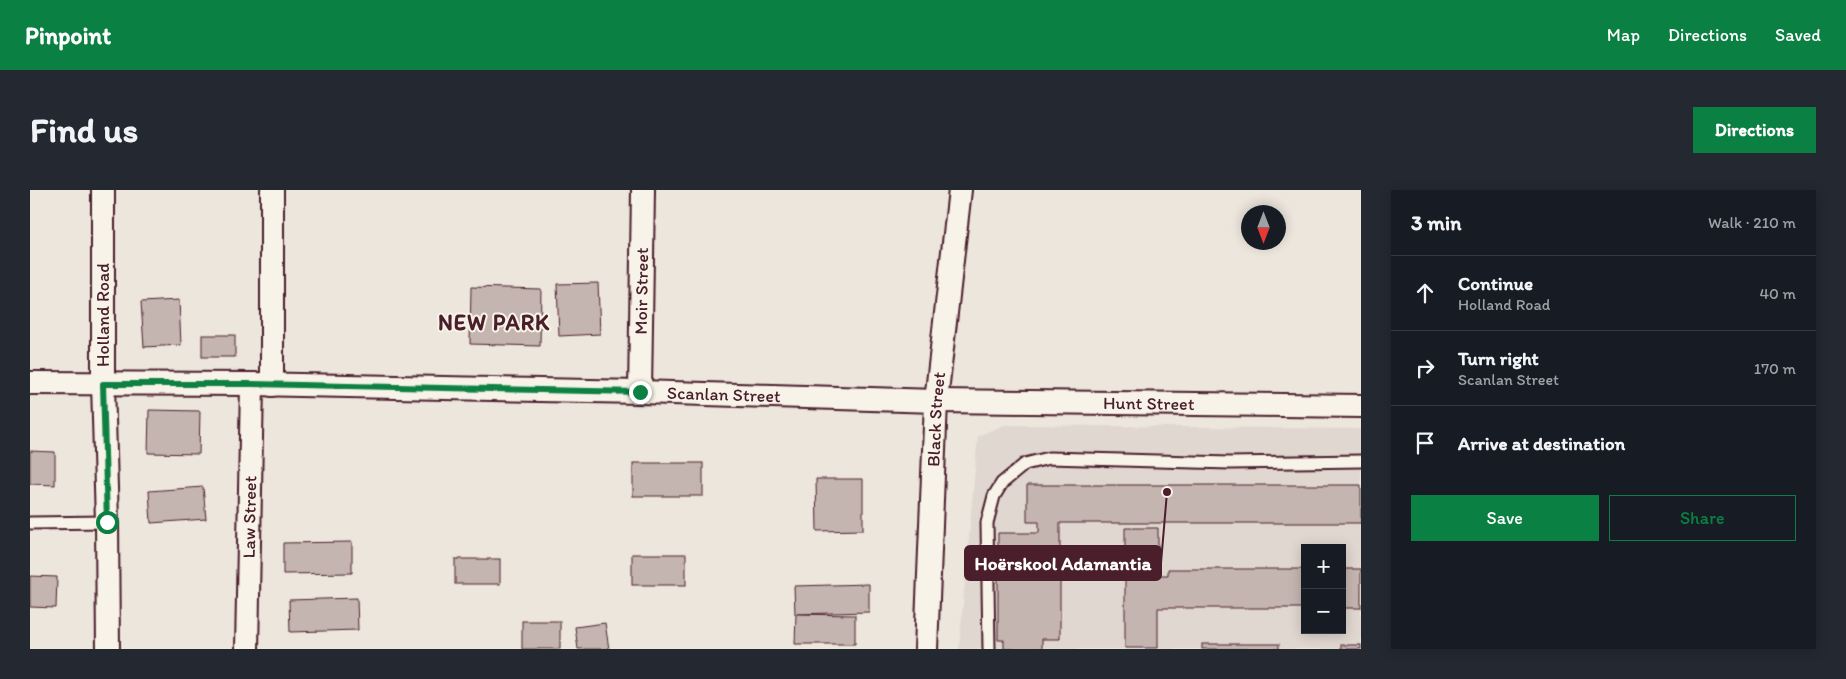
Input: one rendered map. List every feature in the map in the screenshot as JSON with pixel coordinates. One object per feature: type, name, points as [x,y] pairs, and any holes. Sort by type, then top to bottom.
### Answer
[{"type":"street","name":"Holland Road","points":[[103,190],[103,384],[108,649]]},
{"type":"street","name":"Law Street","points":[[247,649],[272,190]]},
{"type":"street","name":"Moir Street","points":[[640,392],[643,190]]},
{"type":"street","name":"Black Street","points":[[926,649],[936,401],[960,190]]},
{"type":"street","name":"Scanlan Street","points":[[30,383],[640,392],[936,401]]},
{"type":"street","name":"Hunt Street","points":[[936,401],[1361,406]]},
{"type":"lane","points":[[989,649],[988,523],[994,496],[1002,482],[1025,464],[1049,458],[1230,463],[1361,461]]},
{"type":"lane","points":[[30,523],[107,522]]},
{"type":"shaded area","points":[[1004,425],[1361,429],[1361,649],[959,649],[978,436]]},
{"type":"building","points":[[598,283],[600,334],[559,336],[557,284]]},
{"type":"building","points":[[471,287],[541,289],[540,346],[470,344]]},
{"type":"building","points":[[179,300],[181,345],[144,347],[141,302]]},
{"type":"building","points":[[202,335],[235,335],[235,357],[202,357]]},
{"type":"building","points":[[149,410],[200,411],[199,454],[148,453]]},
{"type":"building","points":[[30,451],[55,452],[55,485],[30,484]]},
{"type":"building","points":[[633,463],[703,463],[703,496],[633,496]]},
{"type":"building","points":[[816,479],[863,479],[863,530],[817,531]]},
{"type":"building","points":[[1027,485],[1361,485],[1361,523],[1060,523],[1060,639],[1042,639],[1042,649],[1004,649],[1004,640],[998,640],[998,533],[1039,533],[1039,522],[1027,522]]},
{"type":"building","points":[[203,487],[206,519],[151,523],[149,491]]},
{"type":"building","points":[[1125,528],[1158,528],[1158,575],[1168,575],[1168,569],[1301,569],[1301,608],[1158,608],[1158,648],[1125,648]]},
{"type":"building","points":[[352,542],[352,573],[283,574],[283,543]]},
{"type":"building","points":[[632,554],[686,554],[686,585],[632,585]]},
{"type":"building","points":[[455,559],[500,559],[500,584],[455,584]]},
{"type":"building","points":[[1346,569],[1361,569],[1361,608],[1346,608]]},
{"type":"building","points":[[30,576],[57,577],[56,608],[30,607]]},
{"type":"building","points":[[869,584],[869,612],[795,614],[794,586]]},
{"type":"building","points":[[357,598],[358,630],[290,632],[289,600]]},
{"type":"building","points":[[796,614],[855,615],[855,644],[795,644]]},
{"type":"building","points":[[522,621],[560,621],[560,649],[522,649]]},
{"type":"building","points":[[605,623],[609,649],[578,649],[575,627]]},
{"type":"building","points":[[1202,644],[1279,644],[1279,649],[1202,649]]},
{"type":"building","points":[[1341,645],[1361,645],[1361,649],[1341,649]]},
{"type":"place","name":"Hoërskool Adamantia","points":[[1167,492]]},
{"type":"district","name":"NEW PARK","points":[[494,322]]},
{"type":"route","points":[[107,522],[103,384],[252,384],[640,392]]}]
